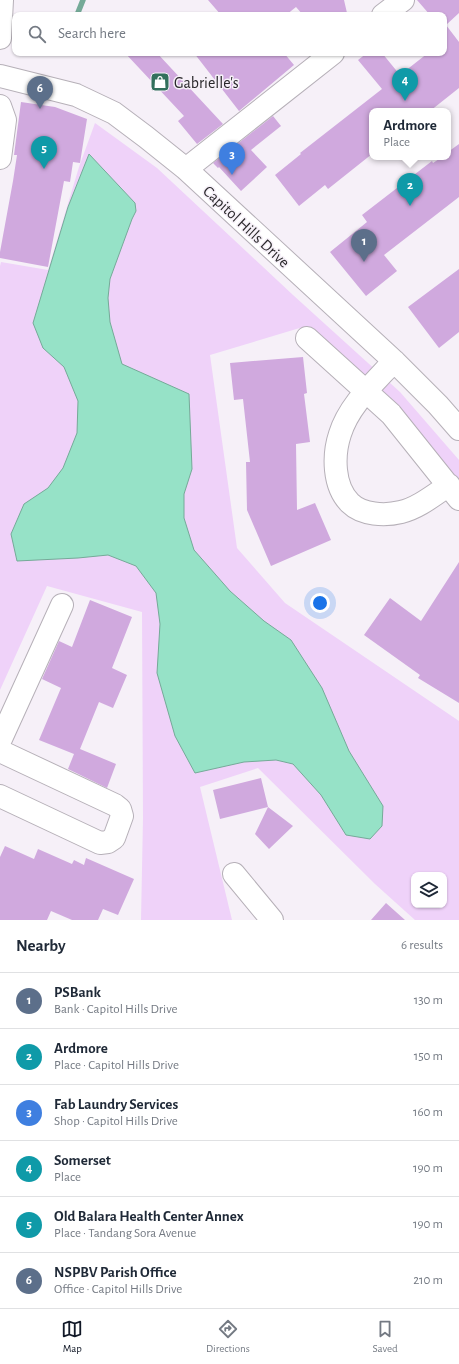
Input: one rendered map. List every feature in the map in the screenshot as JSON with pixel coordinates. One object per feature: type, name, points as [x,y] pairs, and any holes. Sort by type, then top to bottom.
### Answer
[{"type":"street","points":[[0,38],[2,0]]},
{"type":"street","points":[[387,12],[403,0]]},
{"type":"street","points":[[186,169],[329,56]]},
{"type":"street","name":"Capitol Hills Drive","points":[[0,76],[76,95],[114,113],[146,137],[186,169],[394,361],[438,405],[459,429]]},
{"type":"street","points":[[0,106],[5,120],[0,158]]},
{"type":"street","points":[[307,338],[366,391],[391,414],[454,492],[402,512],[387,514],[372,513],[357,508],[349,502],[340,489],[336,472],[336,454],[340,433],[351,411],[366,391],[394,361]]},
{"type":"street","points":[[0,741],[62,605]]},
{"type":"street","points":[[0,751],[115,804],[120,809],[122,816],[114,838],[108,842],[100,843],[0,796]]},
{"type":"street","points":[[234,874],[272,920]]},
{"type":"shaded area","points":[[95,123],[157,168],[293,295],[400,392],[459,460],[459,489],[410,428],[303,327],[210,355],[237,548],[285,603],[459,721],[459,920],[415,920],[375,884],[258,768],[200,787],[232,920],[141,920],[143,818],[142,612],[47,586],[0,690],[0,266],[1,262],[48,270],[79,167]]},
{"type":"shaded area","points":[[89,154],[135,203],[136,211],[110,279],[108,298],[110,322],[122,364],[189,394],[192,469],[184,494],[184,518],[194,550],[230,591],[264,621],[291,640],[322,688],[349,751],[383,806],[382,826],[370,839],[346,835],[321,795],[293,764],[276,760],[244,762],[195,773],[175,736],[157,673],[160,624],[156,593],[136,566],[108,555],[17,561],[11,534],[24,504],[48,488],[63,468],[77,433],[78,401],[64,367],[43,348],[33,323],[68,207]]},
{"type":"building","points":[[208,0],[344,0],[347,12],[300,12],[296,7],[290,12],[218,12]]},
{"type":"building","points":[[417,0],[459,0],[459,13],[447,24],[447,12],[427,12]]},
{"type":"building","points":[[447,26],[459,42],[459,88],[434,108],[369,108],[369,156],[328,189],[325,185],[299,206],[275,175],[301,154],[300,153],[382,89],[358,60],[363,56],[384,56],[400,75],[424,56],[447,56]]},
{"type":"building","points":[[128,56],[160,56],[223,124],[197,144],[178,121],[184,116]]},
{"type":"building","points":[[196,56],[286,56],[294,65],[239,111]]},
{"type":"building","points":[[21,102],[55,107],[87,119],[80,163],[73,162],[70,182],[64,181],[48,267],[0,258],[17,155],[14,155]]},
{"type":"building","points":[[273,116],[281,126],[251,150],[267,167],[241,191],[219,167],[218,168],[213,163]]},
{"type":"building","points":[[459,144],[459,197],[384,255],[397,271],[366,296],[330,252],[367,222],[362,215],[432,161],[433,163],[438,160],[451,160],[451,150]]},
{"type":"building","points":[[459,269],[459,332],[439,348],[408,307]]},
{"type":"building","points":[[303,357],[307,393],[304,394],[310,442],[296,444],[297,510],[315,503],[331,540],[271,566],[247,510],[246,462],[250,462],[243,399],[234,400],[230,363]]},
{"type":"building","points":[[459,562],[459,703],[418,678],[420,675],[364,635],[390,598],[421,621]]},
{"type":"building","points":[[90,600],[132,617],[112,668],[127,675],[113,708],[99,702],[80,749],[116,764],[107,788],[68,769],[74,754],[39,740],[61,688],[42,679],[59,641],[72,647]]},
{"type":"building","points":[[261,778],[268,807],[220,819],[213,790]]},
{"type":"building","points":[[268,807],[293,826],[269,849],[255,834]]},
{"type":"building","points":[[5,846],[34,859],[38,849],[72,864],[74,860],[84,865],[86,858],[134,879],[118,915],[103,909],[98,920],[72,920],[51,911],[47,920],[0,920],[0,857]]},
{"type":"building","points":[[386,903],[405,920],[371,920]]},
{"type":"waterway","points":[[78,12],[83,0]]},
{"type":"place","name":"Gabrielle's","points":[[160,82]]},
{"type":"place","name":"Somerset","points":[[405,101]]},
{"type":"place","name":"NSPBV Parish Office","points":[[40,109]]},
{"type":"place","name":"Old Balara Health Center Annex","points":[[44,169]]},
{"type":"place","name":"Fab Laundry Services","points":[[232,175]]},
{"type":"place","name":"Ardmore","points":[[410,206]]},
{"type":"place","name":"PSBank","points":[[364,262]]}]
